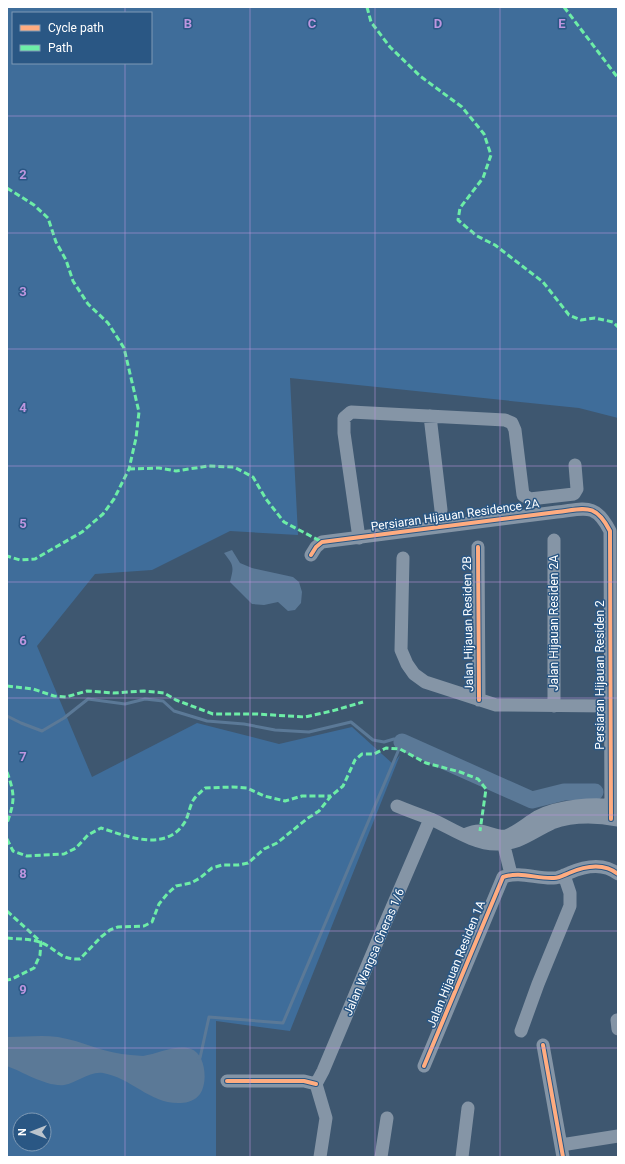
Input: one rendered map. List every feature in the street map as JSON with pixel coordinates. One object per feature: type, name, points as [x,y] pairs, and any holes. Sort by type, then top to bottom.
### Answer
[{"type":"street","points":[[359,538],[344,433],[344,418],[351,412],[505,420],[512,423],[515,430],[523,495],[530,499],[574,494],[577,489],[575,465]]},
{"type":"street","points":[[430,416],[441,510]]},
{"type":"street","name":"Persiaran Hijauan Residence 2A","points":[[311,555],[316,547],[322,542],[557,512],[586,509],[594,510],[604,519]]},
{"type":"street","name":"Persiaran Hijauan Residen 2","points":[[604,519],[610,531],[610,706],[615,819]]},
{"type":"street","name":"Jalan Hijauan Residen 2A","points":[[554,540],[554,706]]},
{"type":"street","name":"Jalan Hijauan Residen 2B","points":[[478,547],[479,700]]},
{"type":"street","name":"Jalan Hijauan Residen 2A","points":[[402,558],[401,650],[407,664],[414,674],[425,682],[496,706],[610,706]]},
{"type":"street","points":[[397,806],[430,819],[475,840],[495,845],[539,816],[555,810],[572,807],[614,806]]},
{"type":"street","points":[[504,840],[521,840],[553,823],[574,817],[599,816],[615,819]]},
{"type":"street","name":"Jalan Wangsa Cheras 1/6","points":[[316,1084],[323,1071],[430,819]]},
{"type":"street","points":[[504,840],[511,874],[556,878],[581,868],[595,865],[612,869],[618,874]]},
{"type":"street","name":"Jalan Hijauan Residen 1A","points":[[424,1066],[503,877],[511,874]]},
{"type":"street","points":[[521,1031],[538,984],[570,906],[570,894],[564,875]]},
{"type":"street","points":[[543,1045],[562,1151],[618,1136]]},
{"type":"street","points":[[227,1081],[304,1082],[316,1084],[326,1118],[320,1157],[313,1157]]},
{"type":"street","points":[[462,1157],[468,1108]]},
{"type":"street","points":[[381,1157],[387,1118]]},
{"type":"shaded area","points":[[7,7],[618,7],[618,418],[579,408],[290,378],[298,535],[230,531],[152,570],[95,574],[37,646],[92,777],[197,723],[279,744],[352,727],[393,764],[400,755],[290,1031],[216,1021],[216,1157],[7,1157]]},
{"type":"shaded area","points":[[232,550],[240,563],[252,568],[293,577],[299,582],[302,592],[301,603],[295,610],[288,611],[278,602],[264,605],[252,604],[230,582],[232,566],[224,553]]},
{"type":"shaded area","points":[[7,1037],[58,1037],[104,1050],[142,1056],[173,1048],[191,1049],[196,1052],[203,1063],[205,1076],[203,1089],[196,1098],[189,1102],[181,1103],[160,1100],[123,1080],[103,1073],[88,1075],[69,1084],[50,1084],[7,1066]]},
{"type":"waterway","points":[[7,716],[42,731],[64,718],[88,699],[125,704],[145,699],[163,701],[174,711],[207,721],[244,724],[275,730],[309,732],[351,722],[373,740],[384,742],[394,739],[402,742],[283,1023],[209,1017],[200,1058],[198,1058]]},
{"type":"waterway","points":[[402,742],[532,800],[564,792],[595,792]]},
{"type":"marked path","points":[[367,7],[371,22],[390,47],[420,76],[462,107],[484,134],[491,155],[483,178],[460,208],[458,220],[477,236],[495,245],[543,282],[569,315],[581,320],[595,318],[613,322],[618,327]]},
{"type":"marked path","points":[[564,7],[618,78]]},
{"type":"marked path","points":[[7,188],[34,205],[48,218],[56,242],[66,260],[73,281],[88,304],[108,323],[124,348],[139,412],[136,438],[129,469],[114,499],[103,514],[82,532],[35,559],[20,560],[7,556]]},
{"type":"marked path","points":[[129,469],[159,468],[176,471],[208,466],[234,467],[253,477],[266,499],[284,522],[322,542]]},
{"type":"marked path","points":[[7,686],[33,689],[54,696],[66,697],[87,691],[113,693],[144,691],[164,693],[176,700],[213,714],[257,714],[305,717],[363,702]]},
{"type":"marked path","points":[[7,938],[39,942],[63,956],[73,959],[80,959],[101,937],[110,930],[118,927],[144,926],[152,922],[159,904],[176,886],[191,883],[212,868],[222,865],[238,865],[248,863],[264,849],[277,843],[319,811],[331,796],[343,786],[355,760],[362,754],[374,754],[386,748],[400,749],[426,763],[460,772],[478,779],[486,789],[480,831]]},
{"type":"marked path","points":[[7,772],[13,792],[12,809],[7,823]]},
{"type":"marked path","points":[[7,839],[13,851],[27,856],[64,854],[76,848],[88,835],[101,828],[135,838],[147,840],[159,839],[169,836],[178,830],[186,820],[194,799],[205,788],[247,788],[264,796],[285,801],[302,796],[331,796]]},
{"type":"marked path","points":[[7,911],[41,942],[40,955],[34,968],[7,980]]},
{"type":"cycle path","points":[[311,555],[316,547],[322,542],[582,509],[594,511],[599,515],[610,531],[611,819]]},
{"type":"cycle path","points":[[478,547],[479,700]]},
{"type":"cycle path","points":[[424,1066],[503,877],[510,875],[522,875],[556,878],[594,866],[606,868],[618,874]]},
{"type":"cycle path","points":[[543,1045],[563,1157]]},
{"type":"cycle path","points":[[227,1081],[304,1081],[316,1084]]}]
